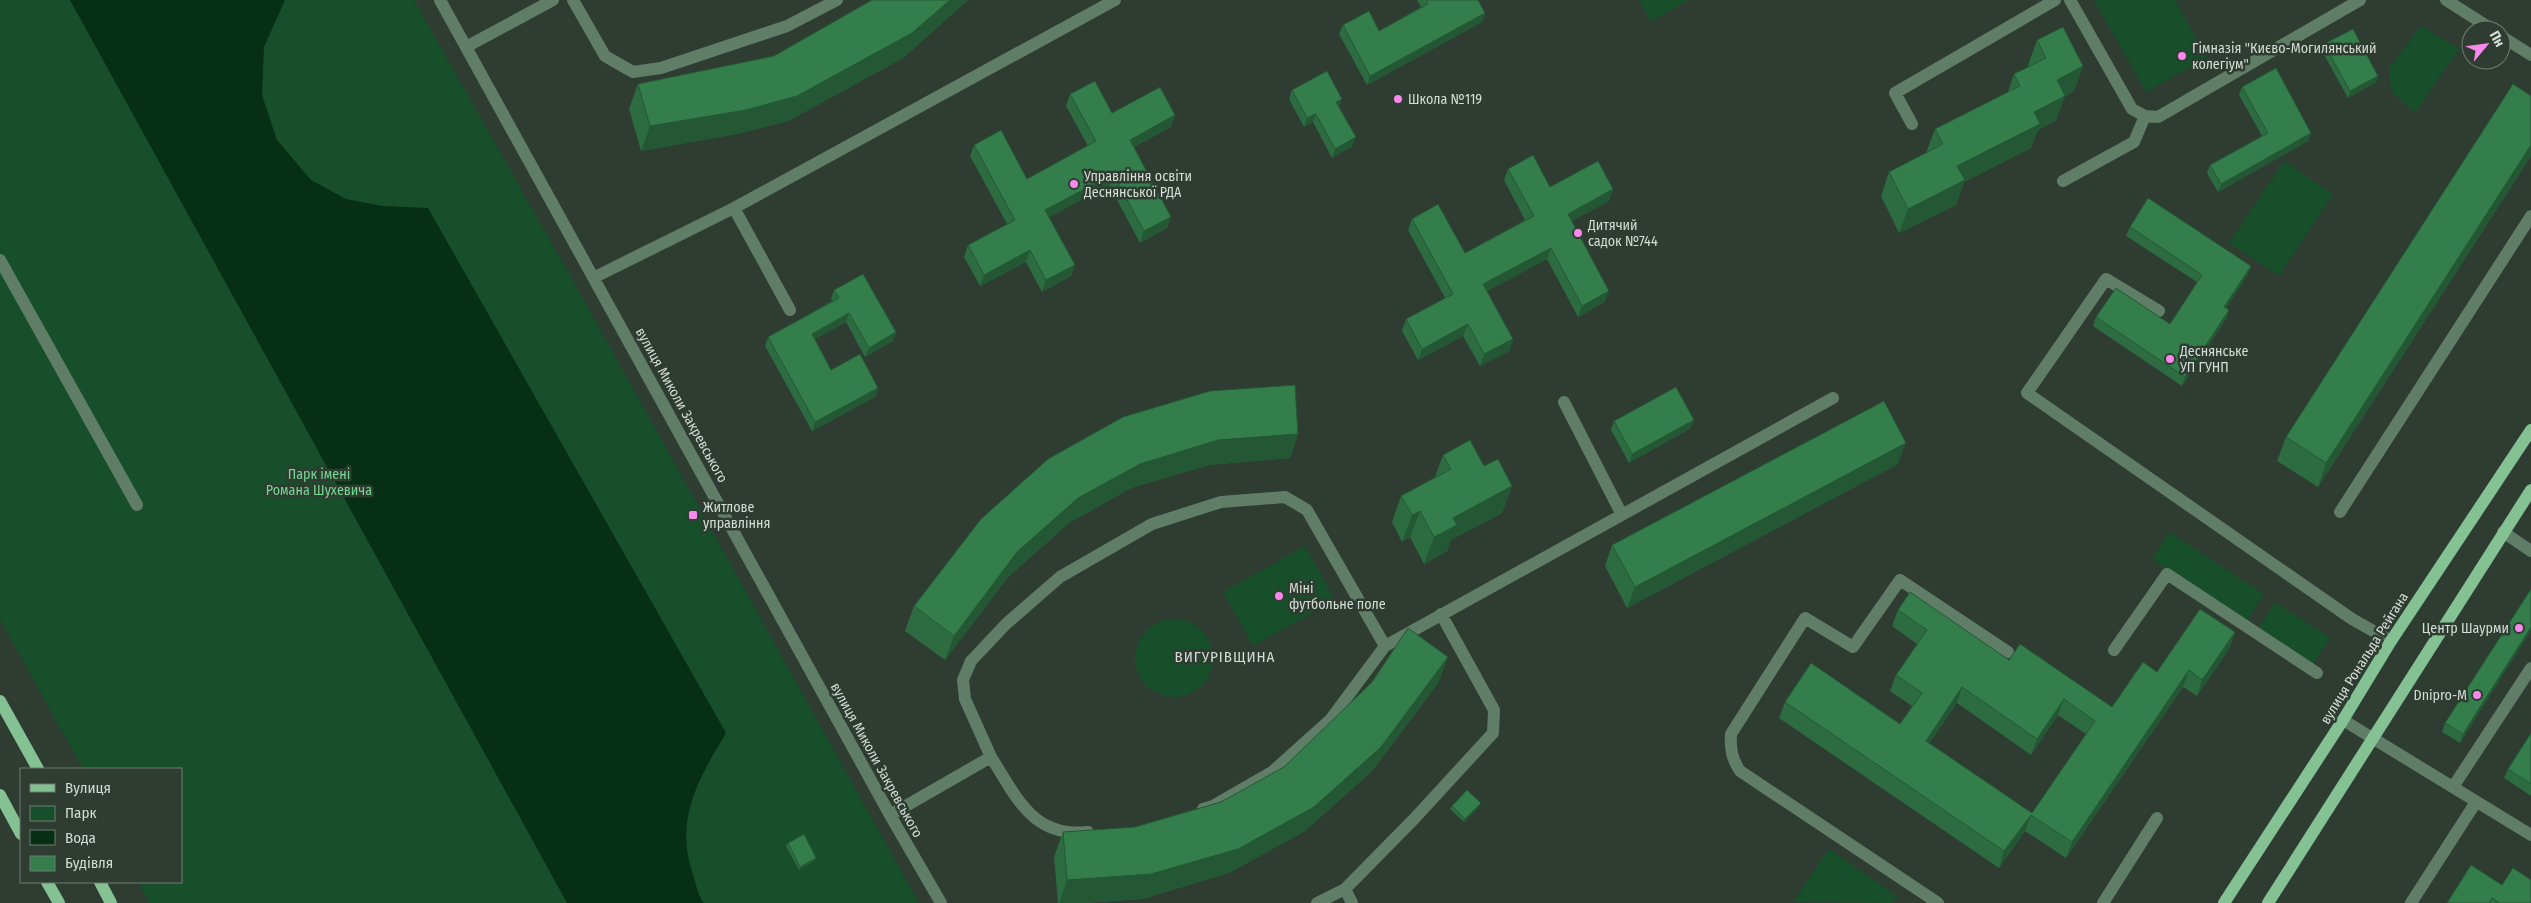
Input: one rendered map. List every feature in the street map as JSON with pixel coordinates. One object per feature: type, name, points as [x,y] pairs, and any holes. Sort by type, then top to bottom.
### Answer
[{"type":"main road","name":"вулиця Рональда Рейгана","points":[[2224,903],[2343,720],[2391,641],[2531,430]]},
{"type":"main road","points":[[2268,903],[2531,490]]},
{"type":"main road","points":[[0,701],[37,768]]},
{"type":"main road","points":[[0,795],[20,832]]},
{"type":"main road","points":[[48,883],[59,903]]},
{"type":"main road","points":[[101,883],[112,903]]},
{"type":"street","name":"вулиця Миколи Закревського","points":[[440,0],[890,814],[942,903]]},
{"type":"street","points":[[466,47],[553,0]]},
{"type":"street","points":[[572,0],[605,56],[633,72],[661,68],[786,26],[836,0]]},
{"type":"street","points":[[594,277],[734,208],[1115,0]]},
{"type":"street","points":[[1912,124],[1895,93],[2055,0]]},
{"type":"street","points":[[2070,0],[2132,109],[2145,116],[2158,117],[2354,2]]},
{"type":"street","points":[[2446,0],[2477,20]]},
{"type":"street","points":[[2511,42],[2531,55]]},
{"type":"street","points":[[2063,181],[2134,142],[2145,116]]},
{"type":"street","points":[[734,208],[790,310]]},
{"type":"street","points":[[2340,512],[2531,216]]},
{"type":"street","points":[[0,260],[137,505]]},
{"type":"street","points":[[2160,311],[2106,279],[2027,392],[2344,614],[2391,641]]},
{"type":"street","points":[[1194,812],[1213,806],[1272,772],[1330,720],[1384,646],[1621,513],[1833,398]]},
{"type":"street","points":[[1564,402],[1621,513]]},
{"type":"street","points":[[1098,831],[1080,833],[1042,824],[1027,813],[991,757],[965,699],[963,680],[971,661],[1018,611],[1060,577],[1152,524],[1221,502],[1285,497],[1307,510],[1384,646]]},
{"type":"street","points":[[2503,532],[2531,551]]},
{"type":"street","points":[[2114,650],[2167,574],[2317,674]]},
{"type":"street","points":[[1938,903],[1740,771],[1733,761],[1730,747],[1731,734],[1805,618],[1853,647],[1900,580],[2008,652]]},
{"type":"street","points":[[1317,903],[1345,889],[1414,819],[1493,733],[1494,710],[1441,614]]},
{"type":"street","points":[[2453,787],[2531,668]]},
{"type":"street","points":[[2343,720],[2531,835]]},
{"type":"street","points":[[890,814],[991,757]]},
{"type":"street","points":[[2411,903],[2476,802]]},
{"type":"street","points":[[2103,903],[2157,818]]},
{"type":"street","points":[[1345,889],[1352,903]]},
{"type":"green space","name":"Парк імені Романа Шухевича","points":[[0,0],[414,0],[572,279],[919,903],[149,903],[139,883],[182,883],[182,768],[82,768],[0,620]]},
{"type":"green space","points":[[1639,0],[1689,0],[1651,21]]},
{"type":"green space","points":[[2094,0],[2175,0],[2207,58],[2146,92]]},
{"type":"green space","points":[[2421,26],[2459,49],[2415,113],[2391,91],[2389,68]]},
{"type":"green space","points":[[2284,161],[2333,194],[2279,276],[2229,243]]},
{"type":"green space","points":[[2169,532],[2264,594],[2247,621],[2152,559]]},
{"type":"green space","name":"Міні футбольне поле","points":[[1305,546],[1335,600],[1253,646],[1223,592]]},
{"type":"green space","points":[[2275,602],[2330,638],[2313,664],[2258,629]]},
{"type":"green space","points":[[1174,619],[1189,622],[1201,631],[1210,643],[1213,658],[1210,673],[1201,685],[1189,694],[1174,697],[1159,694],[1147,685],[1138,673],[1135,658],[1138,643],[1147,631],[1159,622]]},
{"type":"green space","points":[[1829,849],[1897,896],[1892,903],[1793,902]]},
{"type":"water","points":[[70,0],[285,0],[264,47],[262,95],[277,140],[311,180],[346,199],[382,206],[428,208],[726,733],[698,784],[688,818],[686,836],[688,854],[697,890],[704,903],[567,903]]},
{"type":"building","points":[[872,0],[950,0],[912,33],[797,96],[746,110],[650,126],[638,84],[774,56]]},
{"type":"building","points":[[1426,0],[1478,0],[1485,13],[1370,76],[1343,25],[1369,11],[1379,31],[1428,4]]},
{"type":"building","points":[[2063,27],[2083,66],[2057,80],[2065,96],[2034,112],[2040,124],[1957,166],[1965,180],[1908,209],[1889,172],[1943,144],[1935,129],[2020,86],[2014,74],[2046,58],[2037,40]]},
{"type":"building","points":[[2353,29],[2378,76],[2350,91],[2324,44]]},
{"type":"building","points":[[2276,68],[2311,133],[2221,184],[2210,165],[2268,133],[2242,87]]},
{"type":"building","points":[[1327,71],[1342,99],[1336,102],[1356,137],[1335,149],[1316,114],[1307,118],[1292,90]]},
{"type":"building","points":[[1095,81],[1112,113],[1160,87],[1175,115],[1130,140],[1171,217],[1144,231],[1113,174],[1045,210],[1075,265],[1046,280],[1030,250],[984,275],[968,245],[1015,220],[974,145],[1001,130],[1027,179],[1096,141],[1070,94]]},
{"type":"building","points":[[2513,84],[2531,96],[2531,145],[2326,463],[2286,437]]},
{"type":"building","points":[[1533,155],[1550,187],[1598,161],[1613,189],[1568,214],[1609,291],[1582,306],[1551,248],[1483,284],[1513,339],[1484,354],[1468,324],[1422,349],[1406,319],[1453,294],[1412,219],[1438,204],[1465,253],[1534,216],[1508,169]]},
{"type":"building","points":[[2148,198],[2251,266],[2224,307],[2229,310],[2185,377],[2096,317],[2116,288],[2170,324],[2202,275],[2130,227]]},
{"type":"building","points":[[863,274],[896,332],[869,348],[849,313],[812,334],[831,370],[860,354],[878,388],[815,422],[768,337],[839,298],[834,290]]},
{"type":"building","points":[[1295,385],[1298,434],[1218,440],[1140,464],[1078,498],[1017,552],[954,636],[914,606],[981,519],[1048,459],[1123,417],[1210,391]]},
{"type":"building","points":[[1676,387],[1694,420],[1632,454],[1614,421]]},
{"type":"building","points":[[1884,401],[1906,443],[1635,587],[1612,545]]},
{"type":"building","points":[[1470,440],[1484,466],[1498,459],[1512,486],[1453,518],[1457,525],[1434,537],[1420,511],[1412,515],[1401,496],[1451,469],[1443,455]]},
{"type":"building","points":[[2531,589],[2531,627],[2463,734],[2445,723]]},
{"type":"building","points":[[1910,592],[2009,660],[2020,644],[2112,707],[2143,662],[2157,672],[2200,609],[2235,632],[2202,680],[2189,670],[2072,842],[2031,815],[2004,851],[1785,702],[1811,663],[1900,724],[1922,693],[1896,675],[1927,630],[1898,610]],"holes":[[[1962,687],[2037,739],[2064,699],[2095,721],[2032,813],[1926,741]]]},
{"type":"building","points":[[1408,628],[1448,657],[1381,747],[1314,807],[1238,849],[1151,874],[1067,880],[1063,832],[1135,827],[1221,802],[1284,767],[1372,682]]},
{"type":"building","points":[[2531,733],[2531,784],[2508,769]]},
{"type":"building","points":[[1467,790],[1481,803],[1465,819],[1452,806]]},
{"type":"building","points":[[804,834],[816,858],[800,867],[788,843]]},
{"type":"building","points":[[2471,865],[2502,885],[2513,868],[2531,880],[2531,903],[2500,903],[2492,898],[2489,903],[2447,903]]},
{"type":"place","name":"Гімназія \"Києво-Могилянський колегіум\"","points":[[2182,56]]},
{"type":"place","name":"Школа №119","points":[[1398,99]]},
{"type":"place","name":"Управління освіти Деснянської РДА","points":[[1074,184]]},
{"type":"place","name":"Дитячий садок №744","points":[[1578,233]]},
{"type":"place","name":"Деснянське УП ГУНП","points":[[2170,359]]},
{"type":"place","name":"Житлове управління","points":[[693,515]]},
{"type":"place","name":"Міні футбольне поле","points":[[1279,596]]},
{"type":"place","name":"Центр Шаурми","points":[[2519,628]]},
{"type":"place","name":"Dnipro-M","points":[[2477,695]]},
{"type":"district","name":"ВИГУРІВЩИНА","points":[[1225,657]]}]
